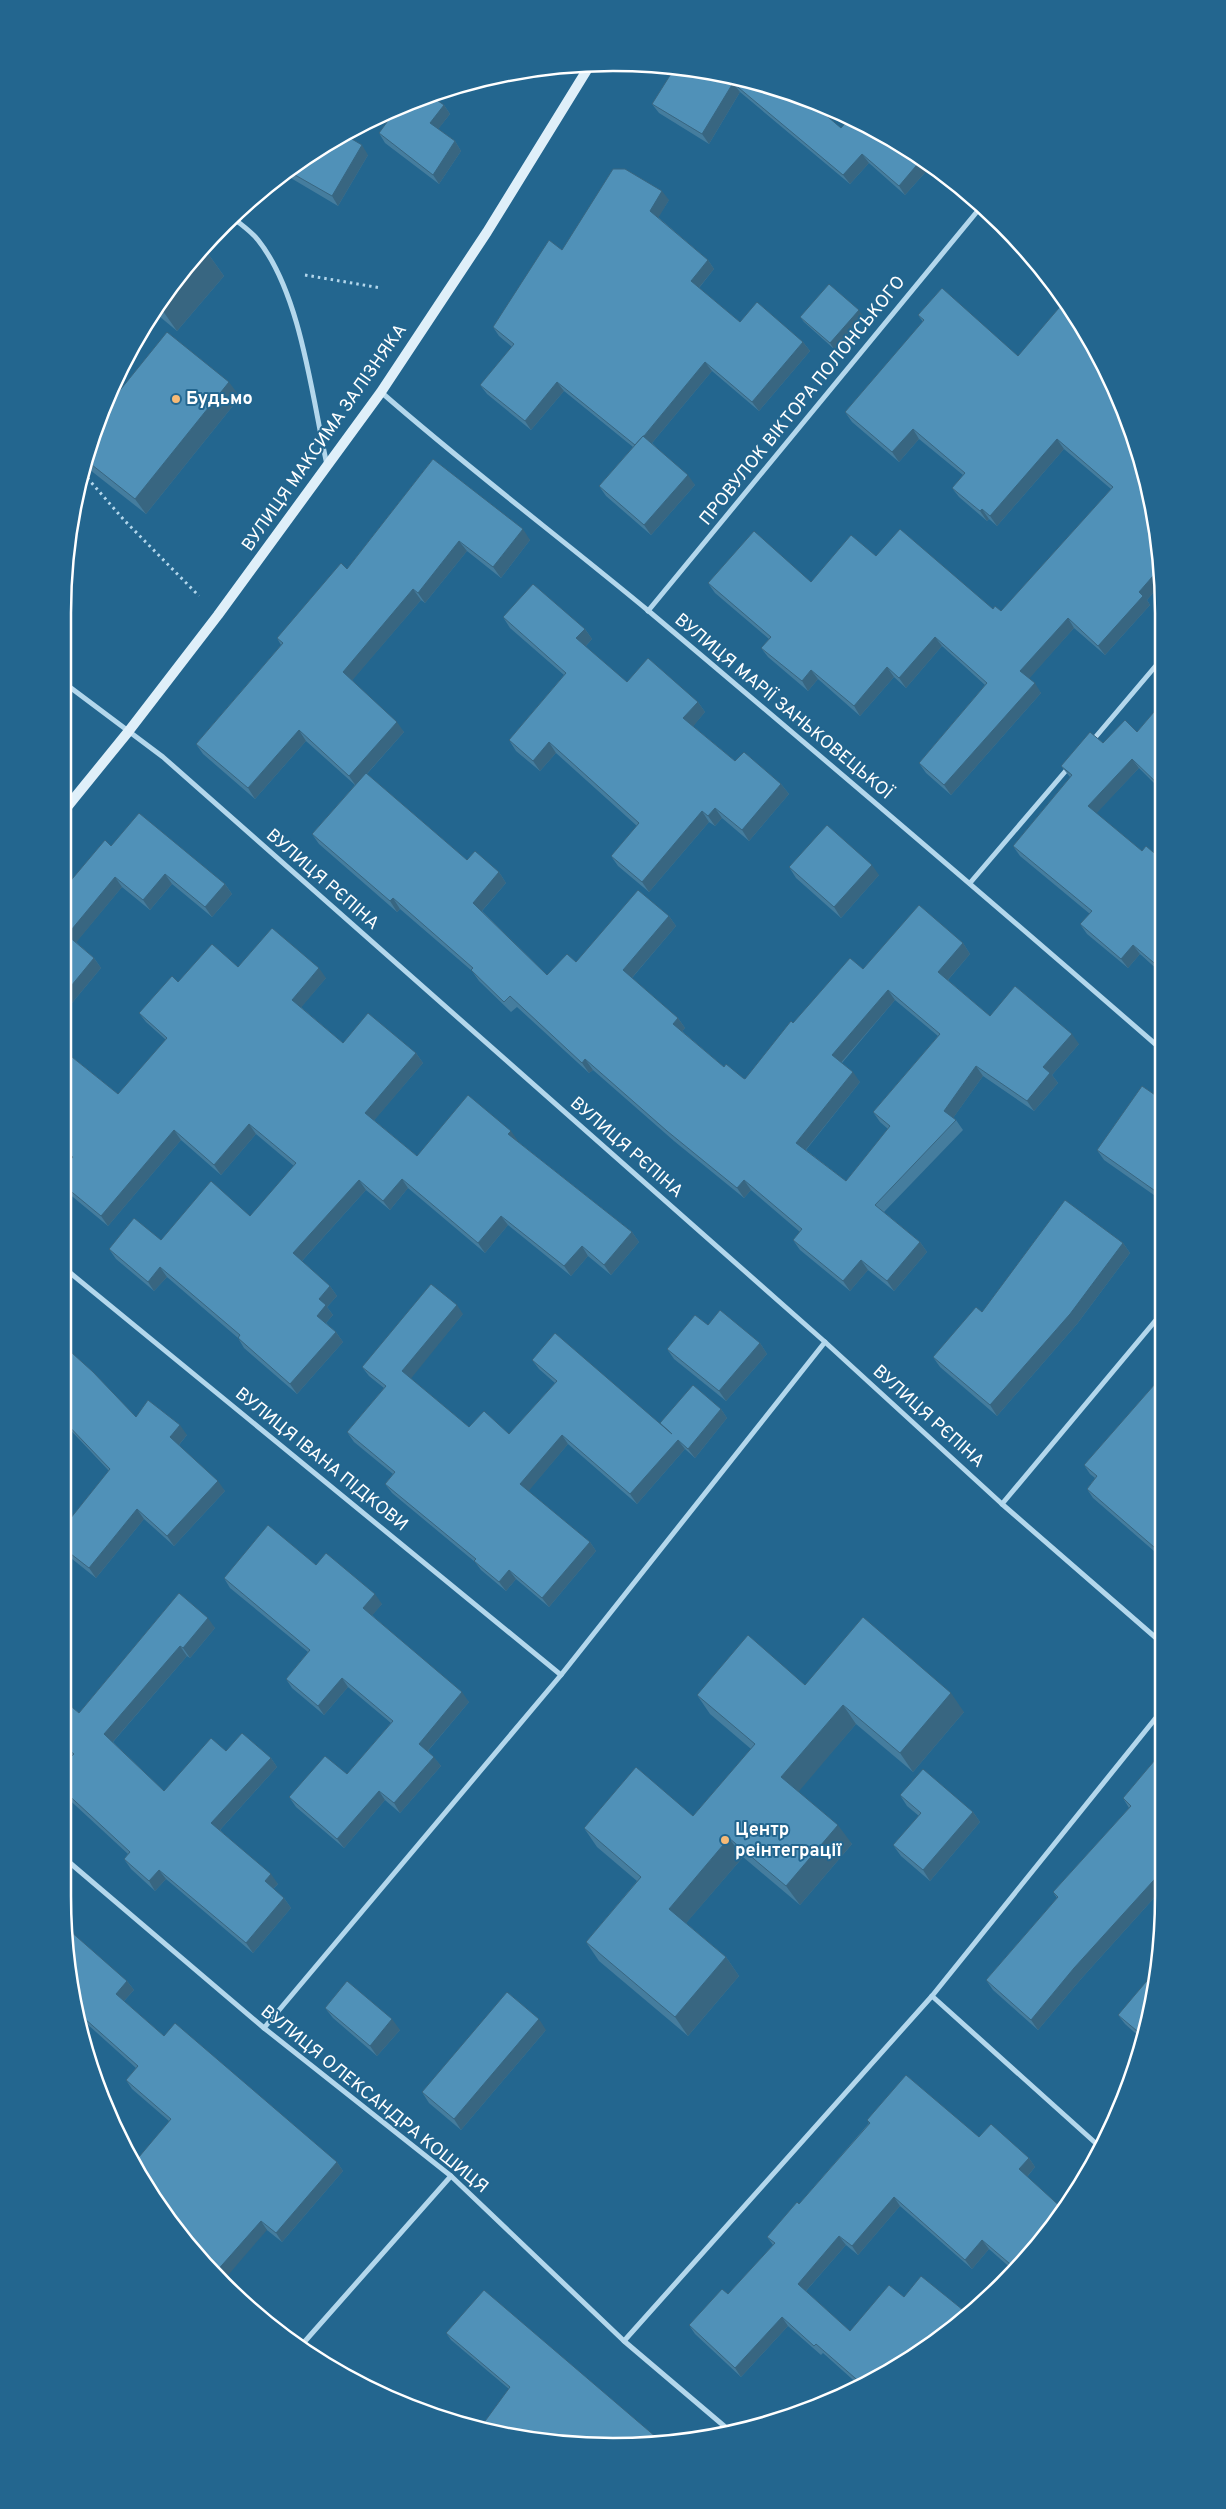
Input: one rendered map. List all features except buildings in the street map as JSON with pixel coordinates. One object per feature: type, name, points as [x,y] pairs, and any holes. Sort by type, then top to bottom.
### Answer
[{"type":"main road","name":"ВУЛИЦЯ МАКСИМА ЗАЛІЗНЯКА","points":[[71,801],[128,732],[218,615],[381,392],[486,232],[586,72]]},
{"type":"street","name":"ПРОВУЛОК ВІКТОРА ПОЛОНСЬКОГО","points":[[648,611],[977,212]]},
{"type":"street","points":[[238,222],[258,239],[284,284],[296,320],[327,466]]},
{"type":"street","name":"ВУЛИЦЯ МАРІЇ ЗАНЬКОВЕЦЬКОЇ","points":[[381,392],[428,434],[648,611],[970,882],[1155,1045]]},
{"type":"street","points":[[1090,743],[1155,667]]},
{"type":"street","name":"ВУЛИЦЯ РЄПІНА","points":[[71,689],[163,758],[825,1342],[1002,1504],[1155,1637]]},
{"type":"street","points":[[970,882],[1071,765]]},
{"type":"street","name":"ВУЛИЦЯ ІВАНА ПІДКОВИ","points":[[71,1274],[562,1675]]},
{"type":"street","points":[[1002,1504],[1155,1322]]},
{"type":"street","points":[[264,2028],[562,1675],[825,1342]]},
{"type":"street","points":[[624,2341],[932,1996],[1155,1719]]},
{"type":"street","name":"ВУЛИЦЯ ОЛЕКСАНДРА КОШИЦЯ","points":[[71,1865],[264,2028],[451,2176],[624,2341],[724,2426]]},
{"type":"street","points":[[932,1996],[1095,2143]]},
{"type":"street","points":[[305,2341],[451,2176]]},
{"type":"path","points":[[277,271],[381,288]]},
{"type":"path","points":[[89,479],[124,520],[218,615]]},
{"type":"place","name":"Будьмо","points":[[176,399]]},
{"type":"place","name":"Центр реінтеграції","points":[[725,1840]]}]
